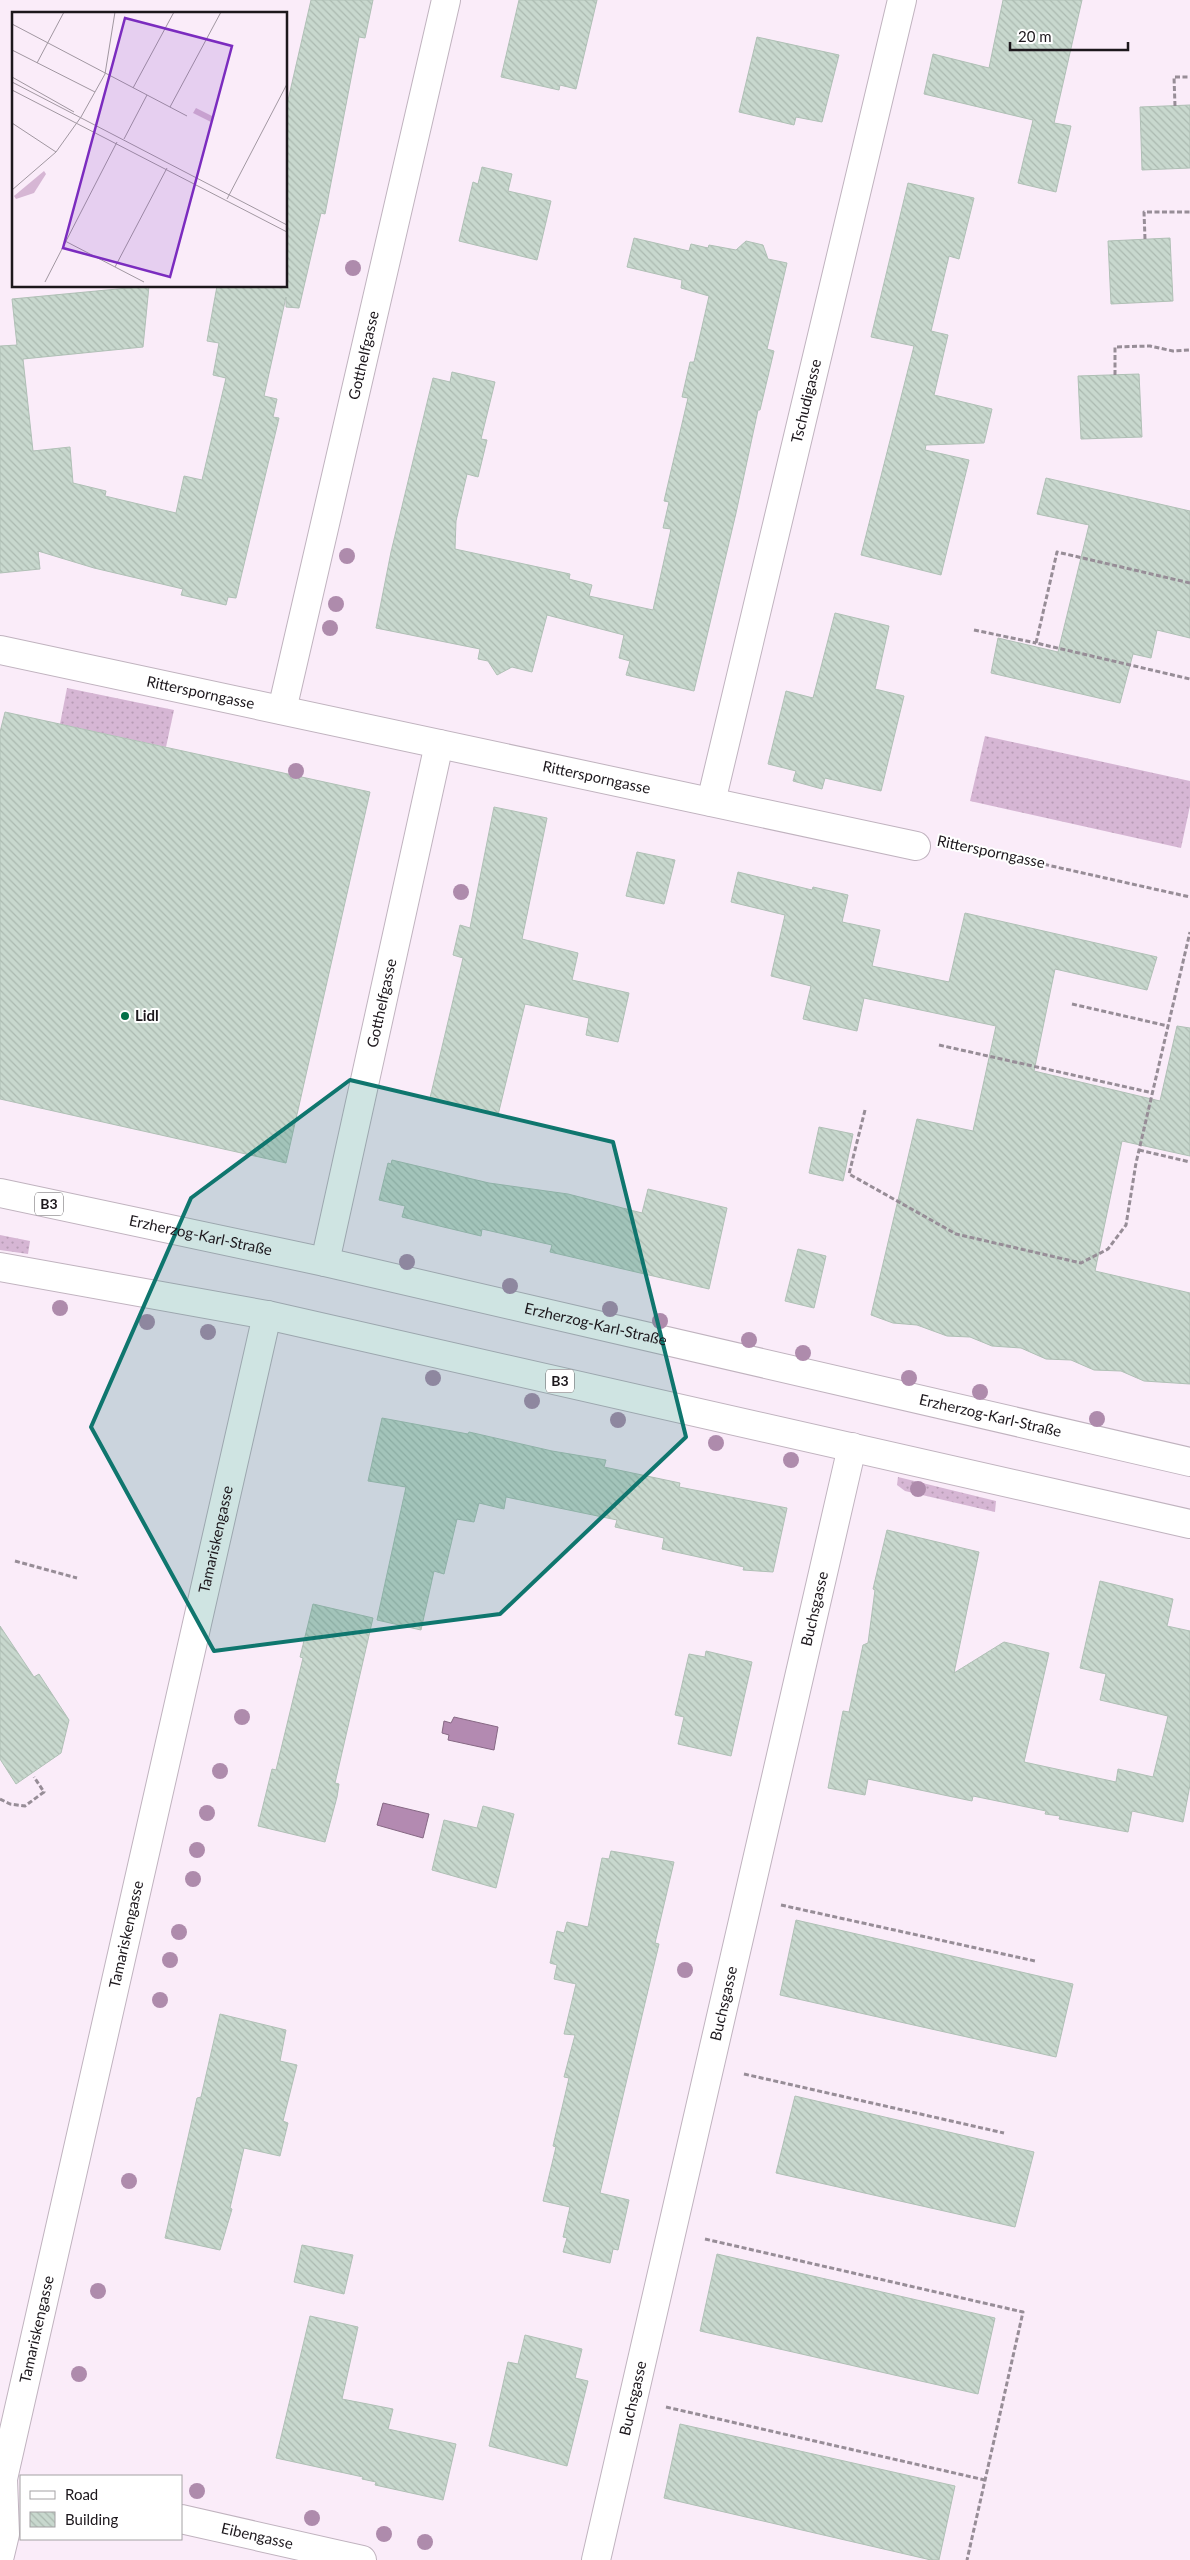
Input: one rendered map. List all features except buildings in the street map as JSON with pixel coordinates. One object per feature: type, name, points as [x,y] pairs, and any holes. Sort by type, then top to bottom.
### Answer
[{"type":"street","name":"Gotthelfgasse","points":[[282,710],[446,0]]},
{"type":"street","name":"Tschudigasse","points":[[711,802],[902,0]]},
{"type":"street","name":"Rittersporngasse","points":[[0,650],[916,846]]},
{"type":"street","name":"Gotthelfgasse","points":[[325,1262],[439,744]]},
{"type":"street","name":"Erzherzog-Karl-Straße","points":[[0,1194],[325,1262],[1190,1462]]},
{"type":"street","name":"B3","points":[[0,1268],[267,1315],[1190,1524]]},
{"type":"street","name":"Tamariskengasse","points":[[0,2555],[5,2534],[12,2481],[267,1315]]},
{"type":"street","name":"Buchsgasse","points":[[596,2560],[852,1447]]},
{"type":"street","name":"Eibengasse","points":[[182,2519],[362,2560]]},
{"type":"path","points":[[1175,106],[1174,77],[1190,77]]},
{"type":"path","points":[[1146,239],[1144,212],[1190,212]]},
{"type":"path","points":[[1115,375],[1114,347],[1150,346],[1173,351],[1190,350]]},
{"type":"path","points":[[1036,643],[1057,552],[1190,583]]},
{"type":"path","points":[[974,630],[1190,679]]},
{"type":"path","name":"Rittersporngasse","points":[[916,846],[931,838],[1190,897]]},
{"type":"path","points":[[865,1110],[850,1174],[956,1234],[1081,1263],[1108,1249],[1126,1225],[1139,1150],[1190,932]]},
{"type":"path","points":[[1072,1004],[1168,1026]]},
{"type":"path","points":[[939,1046],[1153,1093]]},
{"type":"path","points":[[1139,1150],[1190,1162]]},
{"type":"path","points":[[15,1561],[77,1578]]},
{"type":"path","points":[[0,1798],[10,1804],[25,1806],[44,1792],[34,1777]]},
{"type":"path","points":[[777,1904],[1035,1961]]},
{"type":"path","points":[[740,2073],[1004,2133]]},
{"type":"path","points":[[700,2238],[1023,2312],[967,2560]]},
{"type":"path","points":[[660,2405],[985,2480]]},
{"type":"highlighted area","points":[[350,1080],[613,1142],[686,1437],[500,1614],[214,1651],[91,1427],[191,1198]]},
{"type":"shaded area","points":[[67,688],[174,710],[166,747],[60,724]]},
{"type":"shaded area","points":[[985,736],[1190,781],[1190,806],[1181,848],[970,801]]},
{"type":"shaded area","points":[[0,1235],[30,1241],[28,1254],[0,1250]]},
{"type":"shaded area","points":[[898,1477],[996,1501],[995,1512],[905,1491],[897,1485]]},
{"type":"shaded area","points":[[454,1717],[498,1727],[494,1750],[448,1740],[449,1735],[442,1733],[444,1721],[451,1723]]},
{"type":"shaded area","points":[[383,1803],[429,1814],[423,1838],[377,1825]]},
{"type":"place","name":"Lidl","points":[[125,1016]]}]
